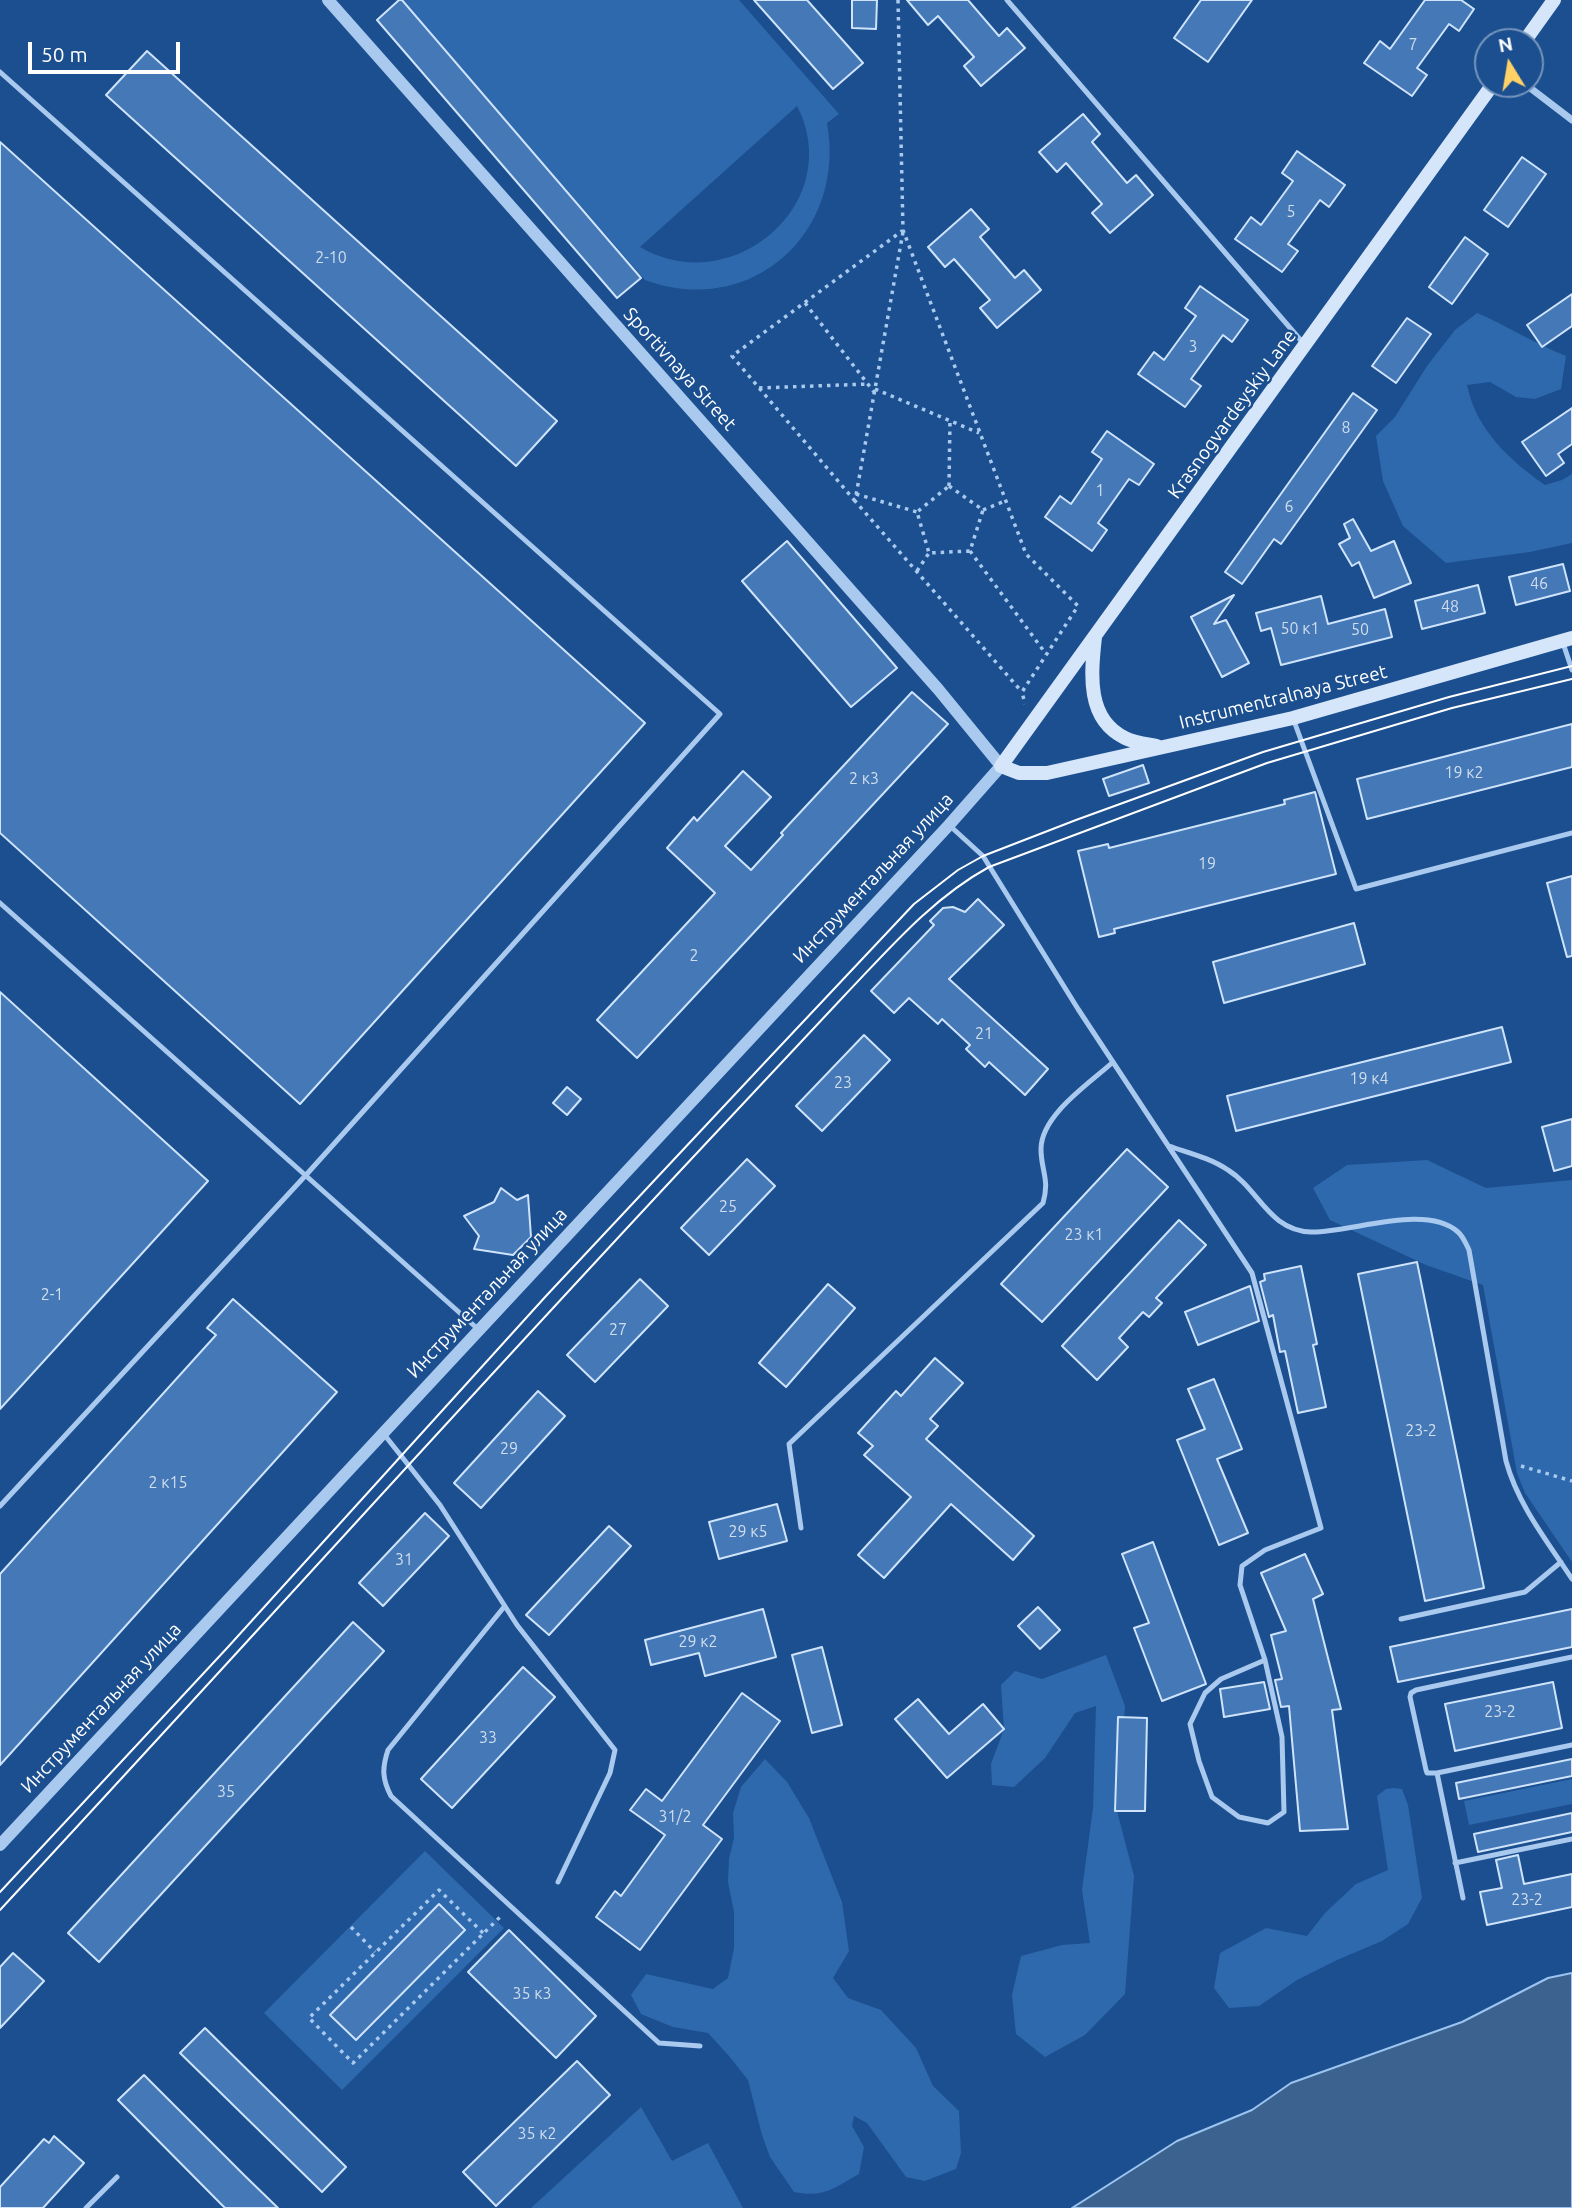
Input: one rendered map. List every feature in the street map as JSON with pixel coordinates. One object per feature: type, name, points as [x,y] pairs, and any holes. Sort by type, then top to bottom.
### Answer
[{"type":"main road","points":[[1534,28],[1554,0]]},
{"type":"main road","name":"Krasnogvardeyskiy Lane","points":[[1002,766],[1483,98]]},
{"type":"main road","points":[[1095,635],[1091,676],[1100,717],[1125,738],[1163,747]]},
{"type":"main road","name":"Instrumentralnaya Street","points":[[1002,766],[1019,773],[1047,773],[1293,718],[1567,639]]},
{"type":"street","name":"Sportivnaya Street","points":[[328,0],[938,689],[1002,766]]},
{"type":"street","points":[[1543,98],[1572,120]]},
{"type":"street","name":"Инструментальная улица","points":[[0,1845],[1002,766]]},
{"type":"lane","points":[[1007,0],[1305,345]]},
{"type":"lane","points":[[0,72],[720,714],[306,1175],[0,1506]]},
{"type":"lane","points":[[1567,639],[1572,670]]},
{"type":"lane","points":[[1293,718],[1356,889],[1572,833]]},
{"type":"lane","points":[[949,825],[983,856],[1113,1062],[1252,1273],[1321,1528],[1265,1550],[1242,1566],[1240,1584],[1265,1660],[1282,1737],[1284,1812],[1268,1823],[1239,1816],[1212,1797],[1190,1724],[1205,1693],[1221,1679],[1265,1660]]},
{"type":"lane","points":[[0,903],[479,1330]]},
{"type":"lane","points":[[801,1528],[789,1444],[1043,1203],[1047,1188],[1041,1147],[1052,1116],[1113,1062]]},
{"type":"lane","points":[[1169,1146],[1203,1157],[1231,1171],[1275,1219],[1292,1228],[1312,1232],[1413,1220],[1437,1222],[1458,1232],[1469,1250],[1512,1483],[1519,1499],[1572,1579]]},
{"type":"lane","points":[[383,1433],[440,1505],[504,1607],[615,1750],[610,1773],[558,1882]]},
{"type":"lane","points":[[1401,1619],[1525,1592],[1560,1562]]},
{"type":"lane","points":[[504,1607],[388,1750],[383,1766],[384,1783],[391,1796],[659,2043],[700,2046]]},
{"type":"lane","points":[[1572,1657],[1416,1690],[1410,1696],[1427,1773],[1572,1745]]},
{"type":"lane","points":[[1437,1773],[1463,1898]]},
{"type":"lane","points":[[1455,1863],[1572,1839]]},
{"type":"lane","points":[[86,2208],[117,2177]]},
{"type":"path","points":[[855,501],[903,230],[898,0]]},
{"type":"path","points":[[903,230],[732,356],[1022,692],[1030,726]]},
{"type":"path","points":[[903,230],[1026,554],[1078,606],[1022,692]]},
{"type":"path","points":[[804,303],[875,391],[980,433]]},
{"type":"path","points":[[759,388],[868,384]]},
{"type":"path","points":[[949,486],[950,421]]},
{"type":"path","points":[[949,486],[983,510]]},
{"type":"path","points":[[917,512],[949,486]]},
{"type":"path","points":[[856,494],[917,512]]},
{"type":"path","points":[[983,510],[1005,501]]},
{"type":"path","points":[[970,551],[983,510]]},
{"type":"path","points":[[917,512],[929,553]]},
{"type":"path","points":[[970,551],[1046,654]]},
{"type":"path","points":[[929,553],[970,551]]},
{"type":"path","points":[[917,571],[929,553]]},
{"type":"path","points":[[1506,1461],[1572,1481]]},
{"type":"path","points":[[483,1933],[439,1890],[309,2018],[352,2063],[483,1933],[510,1906]]},
{"type":"path","points":[[351,1927],[375,1952]]},
{"type":"shaded area","points":[[402,0],[739,0],[839,114],[827,123],[829,163],[822,199],[806,231],[783,257],[754,276],[721,287],[684,289],[645,280]],"holes":[[[797,106],[808,142],[806,177],[794,207],[772,233],[743,252],[710,261],[675,260],[640,247]]]},
{"type":"shaded area","points":[[1477,313],[1566,356],[1561,389],[1535,399],[1516,397],[1490,382],[1467,385],[1471,401],[1486,429],[1519,465],[1545,485],[1572,474],[1572,543],[1530,552],[1446,563],[1403,526],[1383,481],[1376,436],[1395,417],[1427,366],[1455,330]]},
{"type":"shaded area","points":[[1427,1160],[1486,1188],[1572,1180],[1572,1562],[1525,1493],[1517,1473],[1483,1285],[1426,1265],[1330,1220],[1313,1188],[1347,1165]]},
{"type":"shaded area","points":[[1106,1655],[1125,1706],[1117,1811],[1134,1876],[1125,1994],[1085,2035],[1045,2057],[1016,2034],[1012,1995],[1021,1956],[1062,1945],[1090,1943],[1082,1890],[1093,1808],[1096,1706],[1075,1713],[1045,1758],[1014,1787],[992,1785],[991,1764],[1004,1729],[1001,1685],[1015,1671],[1042,1679]]},
{"type":"shaded area","points":[[765,1759],[787,1782],[809,1818],[842,1902],[849,1951],[833,1978],[848,1998],[881,2010],[916,2048],[933,2086],[959,2111],[961,2153],[956,2169],[925,2181],[906,2177],[867,2123],[854,2116],[852,2126],[864,2147],[859,2174],[821,2193],[794,2192],[770,2157],[748,2080],[729,2056],[708,2033],[673,2027],[641,2014],[631,1995],[646,1974],[713,1989],[728,1978],[734,1948],[734,1912],[728,1882],[729,1859],[734,1838],[733,1813],[741,1787]]},
{"type":"shaded area","points":[[1572,1779],[1572,1804],[1469,1825],[1464,1801]]},
{"type":"shaded area","points":[[1386,1789],[1402,1789],[1408,1805],[1422,1898],[1408,1924],[1382,1941],[1297,1980],[1259,2006],[1229,2008],[1214,1988],[1220,1953],[1266,1928],[1307,1936],[1325,1913],[1356,1884],[1388,1870],[1377,1796]]},
{"type":"shaded area","points":[[425,1851],[504,1928],[342,2090],[264,2013]],"holes":[[[438,1905],[465,1930],[357,2039],[331,2014]]]},
{"type":"shaded area","points":[[1572,1973],[1572,2208],[1072,2208],[1177,2141],[1252,2110],[1291,2083],[1462,2022],[1548,1978]]},
{"type":"shaded area","points":[[641,2107],[672,2161],[708,2143],[743,2208],[531,2208]]},
{"type":"building","points":[[402,0],[641,278],[617,298],[377,20]]},
{"type":"building","points":[[754,0],[807,0],[863,63],[833,89]]},
{"type":"building","points":[[852,0],[877,0],[876,29],[852,28]]},
{"type":"building","points":[[907,0],[968,0],[999,36],[1007,28],[1025,48],[981,86],[964,66],[974,57],[938,16],[928,25]]},
{"type":"building","points":[[1201,0],[1252,0],[1208,62],[1174,38]]},
{"type":"building","points":[[1425,0],[1461,0],[1474,9],[1459,31],[1449,24],[1417,68],[1427,75],[1412,96],[1364,63],[1380,41],[1390,49]]},
{"type":"building","points":[[147,51],[557,421],[516,466],[106,95]]},
{"type":"building","points":[[1083,114],[1100,134],[1092,142],[1127,183],[1136,175],[1153,195],[1110,233],[1092,213],[1102,204],[1066,163],[1057,172],[1039,152]]},
{"type":"building","points":[[0,142],[645,723],[300,1104],[0,833]]},
{"type":"building","points":[[1297,151],[1345,185],[1329,207],[1320,200],[1288,244],[1298,251],[1282,272],[1235,239],[1251,217],[1261,225],[1293,181],[1282,173]]},
{"type":"building","points":[[1522,157],[1546,174],[1508,227],[1484,210]]},
{"type":"building","points":[[971,209],[989,229],[980,237],[1015,278],[1024,270],[1041,290],[997,328],[980,308],[990,300],[954,259],[945,267],[928,247]]},
{"type":"building","points":[[1465,237],[1488,254],[1452,304],[1429,287]]},
{"type":"building","points":[[1200,286],[1248,320],[1232,342],[1223,335],[1191,379],[1201,386],[1185,407],[1138,374],[1154,352],[1164,360],[1196,316],[1185,308]]},
{"type":"building","points":[[1572,294],[1572,326],[1542,347],[1527,325]]},
{"type":"building","points":[[1407,318],[1431,334],[1396,383],[1372,366]]},
{"type":"building","points":[[1353,393],[1377,410],[1281,544],[1274,539],[1242,584],[1225,572]]},
{"type":"building","points":[[1572,408],[1572,444],[1558,454],[1564,463],[1546,476],[1522,442]]},
{"type":"building","points":[[1107,431],[1154,464],[1139,485],[1129,479],[1098,523],[1107,530],[1092,551],[1045,517],[1060,496],[1071,504],[1102,459],[1092,452]]},
{"type":"building","points":[[1353,519],[1371,551],[1394,541],[1411,583],[1374,598],[1359,562],[1352,566],[1339,544],[1350,538],[1344,524]]},
{"type":"building","points":[[787,541],[897,668],[851,707],[742,581]]},
{"type":"building","points":[[1563,564],[1570,591],[1516,605],[1509,577]]},
{"type":"building","points":[[1478,585],[1485,613],[1422,629],[1415,601]]},
{"type":"building","points":[[1234,595],[1214,624],[1226,620],[1249,663],[1222,677],[1191,617]]},
{"type":"building","points":[[1321,596],[1328,624],[1385,609],[1392,637],[1281,665],[1271,628],[1261,631],[1256,613]]},
{"type":"building","points":[[912,692],[948,724],[637,1058],[597,1020],[715,893],[667,848],[694,817],[697,821],[743,771],[771,797],[725,846],[751,870],[783,835],[781,833]]},
{"type":"building","points":[[1572,724],[1572,767],[1367,819],[1357,779]]},
{"type":"building","points":[[1143,765],[1149,783],[1109,796],[1103,779]]},
{"type":"building","points":[[1315,792],[1336,874],[1114,929],[1115,933],[1099,937],[1078,851],[1108,844],[1109,848],[1285,804],[1284,800]]},
{"type":"building","points":[[1572,876],[1572,956],[1567,957],[1547,883]]},
{"type":"building","points":[[978,899],[1004,925],[949,979],[1048,1069],[1025,1095],[989,1062],[985,1067],[966,1049],[970,1045],[942,1019],[938,1024],[909,998],[894,1013],[871,991],[934,925],[930,921],[943,908],[953,907],[965,912]]},
{"type":"building","points":[[1354,923],[1365,964],[1224,1003],[1213,962]]},
{"type":"building","points":[[0,992],[208,1181],[0,1409]]},
{"type":"building","points":[[1502,1027],[1511,1062],[1236,1131],[1227,1096]]},
{"type":"building","points":[[864,1035],[890,1060],[822,1131],[796,1106]]},
{"type":"building","points":[[567,1087],[581,1099],[567,1115],[553,1103]]},
{"type":"building","points":[[1572,1119],[1572,1166],[1554,1171],[1542,1127]]},
{"type":"building","points":[[1127,1149],[1168,1187],[1042,1322],[1001,1284]]},
{"type":"building","points":[[747,1159],[775,1186],[709,1255],[681,1228]]},
{"type":"building","points":[[501,1188],[517,1200],[528,1195],[531,1237],[513,1255],[474,1249],[479,1236],[464,1216],[494,1202]]},
{"type":"building","points":[[1179,1220],[1206,1245],[1156,1298],[1162,1303],[1149,1317],[1143,1312],[1119,1338],[1128,1347],[1097,1380],[1062,1346]]},
{"type":"building","points":[[1417,1262],[1484,1588],[1425,1601],[1358,1274]]},
{"type":"building","points":[[1301,1266],[1317,1344],[1313,1345],[1326,1407],[1298,1413],[1285,1351],[1280,1352],[1273,1315],[1269,1317],[1260,1282],[1265,1280],[1264,1274]]},
{"type":"building","points":[[640,1279],[668,1306],[595,1382],[567,1355]]},
{"type":"building","points":[[828,1284],[855,1308],[786,1387],[759,1363]]},
{"type":"building","points":[[1250,1286],[1259,1321],[1198,1345],[1185,1312]]},
{"type":"building","points":[[233,1299],[337,1392],[0,1765],[0,1574],[216,1335],[207,1328]]},
{"type":"building","points":[[935,1358],[963,1383],[930,1419],[938,1426],[926,1439],[1034,1536],[1013,1560],[951,1504],[884,1578],[858,1555],[911,1497],[864,1455],[873,1446],[858,1433],[896,1391],[901,1396]]},
{"type":"building","points":[[1214,1379],[1242,1449],[1217,1459],[1248,1533],[1219,1545],[1177,1440],[1205,1429],[1188,1389]]},
{"type":"building","points":[[538,1391],[565,1416],[481,1508],[454,1483]]},
{"type":"building","points":[[777,1504],[787,1541],[719,1559],[709,1522]]},
{"type":"building","points":[[425,1513],[449,1536],[383,1606],[359,1583]]},
{"type":"building","points":[[609,1526],[631,1546],[549,1635],[526,1615]]},
{"type":"building","points":[[1153,1542],[1206,1684],[1162,1701],[1134,1628],[1149,1623],[1122,1554]]},
{"type":"building","points":[[1305,1554],[1323,1594],[1313,1599],[1341,1709],[1332,1710],[1348,1829],[1300,1831],[1289,1706],[1281,1707],[1275,1680],[1282,1679],[1271,1635],[1286,1631],[1261,1573]]},
{"type":"building","points":[[1038,1607],[1060,1630],[1040,1649],[1018,1626]]},
{"type":"building","points":[[763,1609],[776,1657],[705,1676],[699,1653],[651,1665],[645,1640]]},
{"type":"building","points":[[1572,1609],[1572,1647],[1398,1682],[1390,1647]]},
{"type":"building","points":[[353,1622],[384,1651],[99,1962],[68,1933]]},
{"type":"building","points":[[822,1647],[842,1725],[812,1733],[792,1655]]},
{"type":"building","points":[[523,1667],[555,1697],[452,1808],[421,1779]]},
{"type":"building","points":[[1264,1682],[1270,1709],[1224,1717],[1220,1689]]},
{"type":"building","points":[[1553,1682],[1562,1728],[1455,1751],[1445,1704]]},
{"type":"building","points":[[742,1693],[780,1721],[703,1825],[722,1839],[640,1950],[596,1917],[615,1891],[621,1896],[665,1835],[630,1810],[646,1789],[662,1801]]},
{"type":"building","points":[[918,1699],[949,1734],[983,1704],[1004,1729],[947,1778],[895,1719]]},
{"type":"building","points":[[1118,1717],[1147,1718],[1145,1811],[1115,1811]]},
{"type":"building","points":[[1572,1759],[1572,1776],[1459,1799],[1456,1783]]},
{"type":"building","points":[[1572,1813],[1572,1832],[1478,1852],[1474,1834]]},
{"type":"building","points":[[1518,1855],[1524,1884],[1572,1874],[1572,1907],[1487,1925],[1480,1892],[1502,1888],[1496,1860]]},
{"type":"building","points":[[439,1904],[465,1930],[356,2040],[330,2015]]},
{"type":"building","points":[[509,1930],[596,2016],[556,2058],[468,1972]]},
{"type":"building","points":[[13,1953],[44,1981],[0,2028],[0,1967]]},
{"type":"building","points":[[205,2028],[346,2167],[322,2192],[180,2053]]},
{"type":"building","points":[[577,2061],[610,2095],[496,2206],[463,2172]]},
{"type":"building","points":[[144,2075],[278,2208],[225,2208],[118,2100]]},
{"type":"building","points":[[54,2136],[84,2163],[43,2208],[0,2208],[0,2187],[44,2139],[49,2143]]},
{"type":"tram line","points":[[0,1892],[228,1647],[546,1296],[914,904],[958,870],[983,856],[1263,752],[1449,697],[1572,666]]},
{"type":"tram line","points":[[0,1910],[714,1134],[894,943],[948,894],[989,867],[1267,763],[1452,708],[1572,679]]}]
